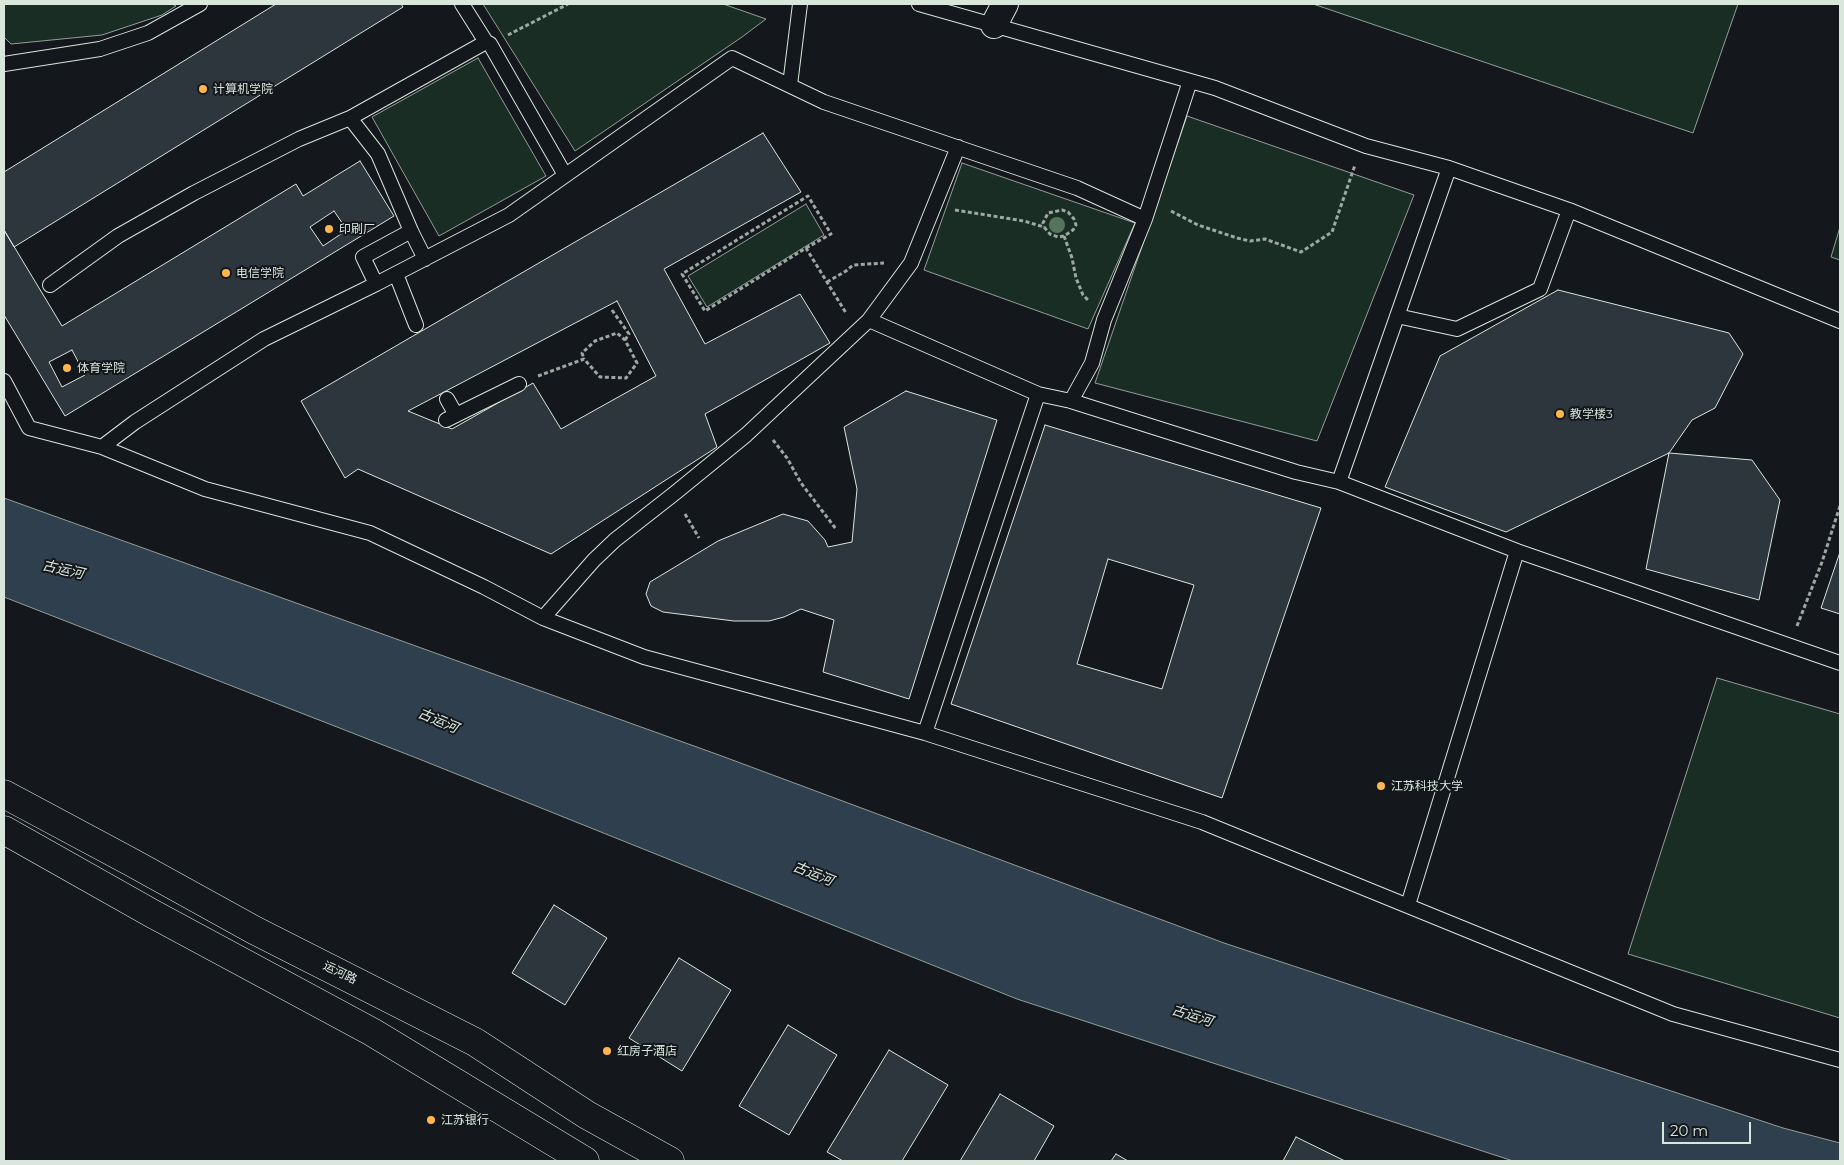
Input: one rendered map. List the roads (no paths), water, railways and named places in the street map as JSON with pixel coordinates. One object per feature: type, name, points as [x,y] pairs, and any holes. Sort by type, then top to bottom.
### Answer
[{"type":"main road","name":"运河路","points":[[4,794],[254,930],[475,1042],[587,1115],[670,1161]]},
{"type":"main road","points":[[4,830],[153,914],[372,1032],[585,1161]]},
{"type":"lane","points":[[462,4],[488,43],[565,175]]},
{"type":"lane","points":[[790,86],[800,4]]},
{"type":"lane","points":[[919,4],[1000,14],[1190,81],[1215,88],[1366,146],[1449,168],[1569,210],[1840,321]]},
{"type":"lane","points":[[4,64],[100,49],[148,32],[194,5]]},
{"type":"lane","points":[[50,285],[118,236],[194,193],[299,140],[350,118],[488,43]]},
{"type":"lane","points":[[102,447],[135,422],[264,338],[396,274],[509,215],[732,58],[824,102],[1077,188],[1145,219]]},
{"type":"lane","points":[[1071,401],[1092,363],[1104,320],[1145,219],[1190,81]]},
{"type":"lane","points":[[350,118],[378,154],[425,259]]},
{"type":"lane","points":[[543,618],[594,560],[615,540],[675,493],[759,422],[869,320],[911,263],[958,147]]},
{"type":"lane","points":[[1338,482],[1449,168]]},
{"type":"lane","points":[[1397,316],[1457,329],[1540,289],[1569,210]]},
{"type":"lane","points":[[376,284],[363,257],[411,231]]},
{"type":"lane","points":[[396,274],[416,325]]},
{"type":"lane","points":[[869,320],[1038,394],[1071,401],[1296,472],[1338,482],[1517,551],[1840,663]]},
{"type":"lane","points":[[4,381],[29,428],[102,447],[205,489],[370,533],[484,587],[543,618],[644,656],[926,733],[1202,822],[1672,1014],[1840,1060]]},
{"type":"lane","points":[[447,399],[451,418],[519,384]]},
{"type":"lane","points":[[926,733],[1038,394]]},
{"type":"lane","points":[[1408,905],[1517,551]]},
{"type":"water","name":"古运河","points":[[4,498],[719,755],[1224,943],[1783,1128],[1840,1143],[1840,1161],[1513,1161],[1017,999],[419,759],[4,597]]},
{"type":"place","name":"计算机学院","points":[[203,89]]},
{"type":"place","name":"印刷厂","points":[[329,229]]},
{"type":"place","name":"电信学院","points":[[226,273]]},
{"type":"place","name":"体育学院","points":[[67,368]]},
{"type":"place","name":"教学楼3","points":[[1560,414]]},
{"type":"place","name":"江苏科技大学","points":[[1381,786]]},
{"type":"place","name":"红房子酒店","points":[[607,1051]]},
{"type":"place","name":"江苏银行","points":[[431,1120]]}]
